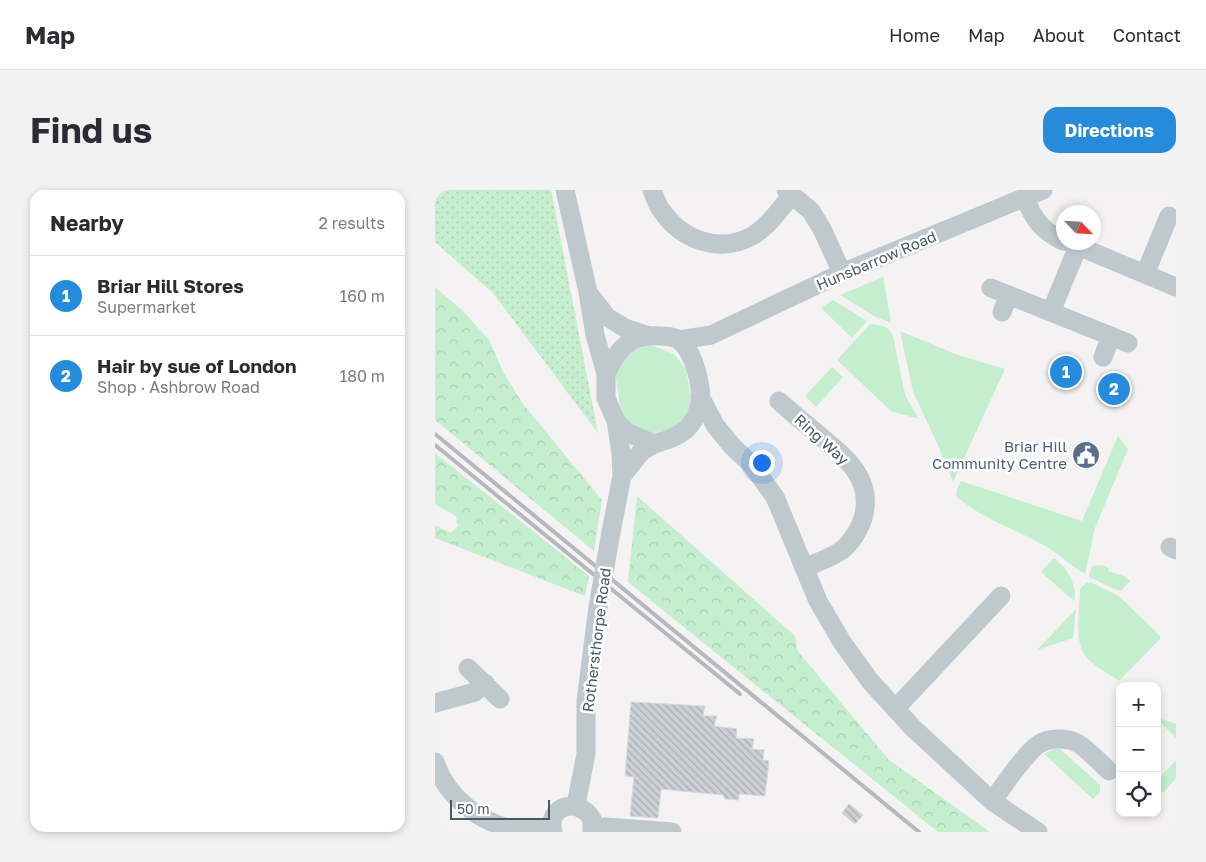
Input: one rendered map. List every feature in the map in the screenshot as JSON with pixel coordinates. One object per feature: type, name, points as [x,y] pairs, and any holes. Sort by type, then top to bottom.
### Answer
[{"type":"street","points":[[565,190],[588,292],[595,335],[606,374],[606,398],[616,422],[621,453],[622,476]]},
{"type":"street","points":[[652,190],[660,209],[672,224],[685,235],[702,242],[719,245],[738,242],[753,236],[767,224],[789,192],[811,212],[822,229],[842,273]]},
{"type":"street","name":"Hunsbarrow Road","points":[[679,340],[711,335],[1003,198],[1025,197],[1043,190]]},
{"type":"street","points":[[1025,197],[1031,214],[1050,234],[1056,237]]},
{"type":"street","points":[[1145,274],[1169,216]]},
{"type":"street","points":[[1051,312],[1068,250]]},
{"type":"street","points":[[1087,250],[1176,286]]},
{"type":"street","points":[[991,288],[1005,303],[1051,312],[1120,339],[1103,357]]},
{"type":"street","points":[[588,292],[607,317],[625,328],[647,335],[668,336],[679,340],[694,363],[700,386],[699,408],[691,424],[669,439],[654,444],[641,452],[622,476]]},
{"type":"street","points":[[606,374],[614,356],[623,346],[647,335]]},
{"type":"street","points":[[694,363],[711,335]]},
{"type":"street","points":[[700,396],[715,425],[731,445],[751,464],[775,497],[818,601],[842,642],[870,681],[913,728],[992,801],[1038,832]]},
{"type":"street","name":"Ring Way","points":[[779,401],[847,459],[864,486],[866,498],[862,521],[851,542],[839,552],[803,568]]},
{"type":"street","points":[[616,422],[626,432],[654,444]]},
{"type":"street","points":[[683,431],[705,434],[731,445]]},
{"type":"street","name":"Rothersthorpe Road","points":[[576,805],[586,754],[586,701],[590,658],[622,476]]},
{"type":"street","points":[[895,709],[989,599]]},
{"type":"street","points":[[468,668],[500,699]]},
{"type":"street","points":[[435,703],[475,692],[485,684]]},
{"type":"street","points":[[992,801],[1031,751],[1040,743],[1052,739],[1069,740],[1077,743],[1109,771]]},
{"type":"street","points":[[435,762],[437,769],[454,795],[479,816],[496,824],[517,829],[552,830],[553,820],[561,808],[576,805],[588,812],[592,819],[593,829],[672,832]]},
{"type":"green space","points":[[435,190],[551,190],[598,433],[493,293],[435,242]]},
{"type":"green space","points":[[883,277],[891,323],[874,316],[840,295]]},
{"type":"green space","points":[[435,287],[463,311],[489,340],[502,370],[523,404],[602,500],[594,551],[435,420]]},
{"type":"green space","points":[[833,300],[867,321],[852,338],[821,308]]},
{"type":"green space","points":[[870,324],[886,327],[891,332],[905,395],[919,419],[891,411],[837,360]]},
{"type":"green space","points":[[900,331],[958,355],[1005,369],[953,482],[913,392]]},
{"type":"green space","points":[[652,345],[674,354],[686,369],[691,398],[685,417],[676,426],[652,434],[631,425],[624,416],[620,405],[615,373],[630,354],[640,348]]},
{"type":"green space","points":[[832,367],[843,377],[816,407],[805,396]]},
{"type":"green space","points":[[1118,436],[1128,449],[1095,528],[1085,574],[1047,547],[990,519],[956,496],[961,481],[1082,521]]},
{"type":"green space","points":[[435,453],[589,576],[585,596],[435,538],[435,525],[451,533],[458,526],[456,516],[435,504]]},
{"type":"green space","points":[[637,496],[795,636],[797,650],[889,760],[990,832],[938,832],[628,582]]},
{"type":"green space","points":[[1054,558],[1070,577],[1074,590],[1074,601],[1041,572]]},
{"type":"green space","points":[[1103,565],[1109,568],[1108,571],[1124,576],[1130,581],[1121,591],[1089,577],[1092,566]]},
{"type":"green space","points":[[1090,582],[1119,596],[1160,636],[1160,639],[1119,681],[1087,658],[1080,643],[1078,625],[1080,589]]},
{"type":"green space","points":[[1076,609],[1073,638],[1037,650]]},
{"type":"green space","points":[[1161,718],[1176,724],[1176,738],[1161,723]]},
{"type":"green space","points":[[1054,749],[1060,749],[1100,785],[1100,792],[1093,799],[1044,754]]},
{"type":"green space","points":[[1176,760],[1176,778],[1163,793],[1161,791],[1161,777]]},
{"type":"building","points":[[631,702],[705,706],[703,716],[717,716],[714,726],[737,729],[736,738],[754,739],[752,749],[764,750],[763,760],[769,761],[765,796],[739,794],[739,800],[725,799],[723,795],[661,789],[658,818],[630,816],[634,777],[625,776]]},
{"type":"building","points":[[849,804],[863,815],[855,824],[842,813]]},
{"type":"railway","points":[[435,434],[919,832]]},
{"type":"railway","points":[[435,445],[740,694]]},
{"type":"place","name":"Briar Hill Stores","points":[[1066,372]]},
{"type":"place","name":"Hair by sue of London","points":[[1114,389]]},
{"type":"place","name":"Briar Hill Community Centre","points":[[1086,455]]}]
